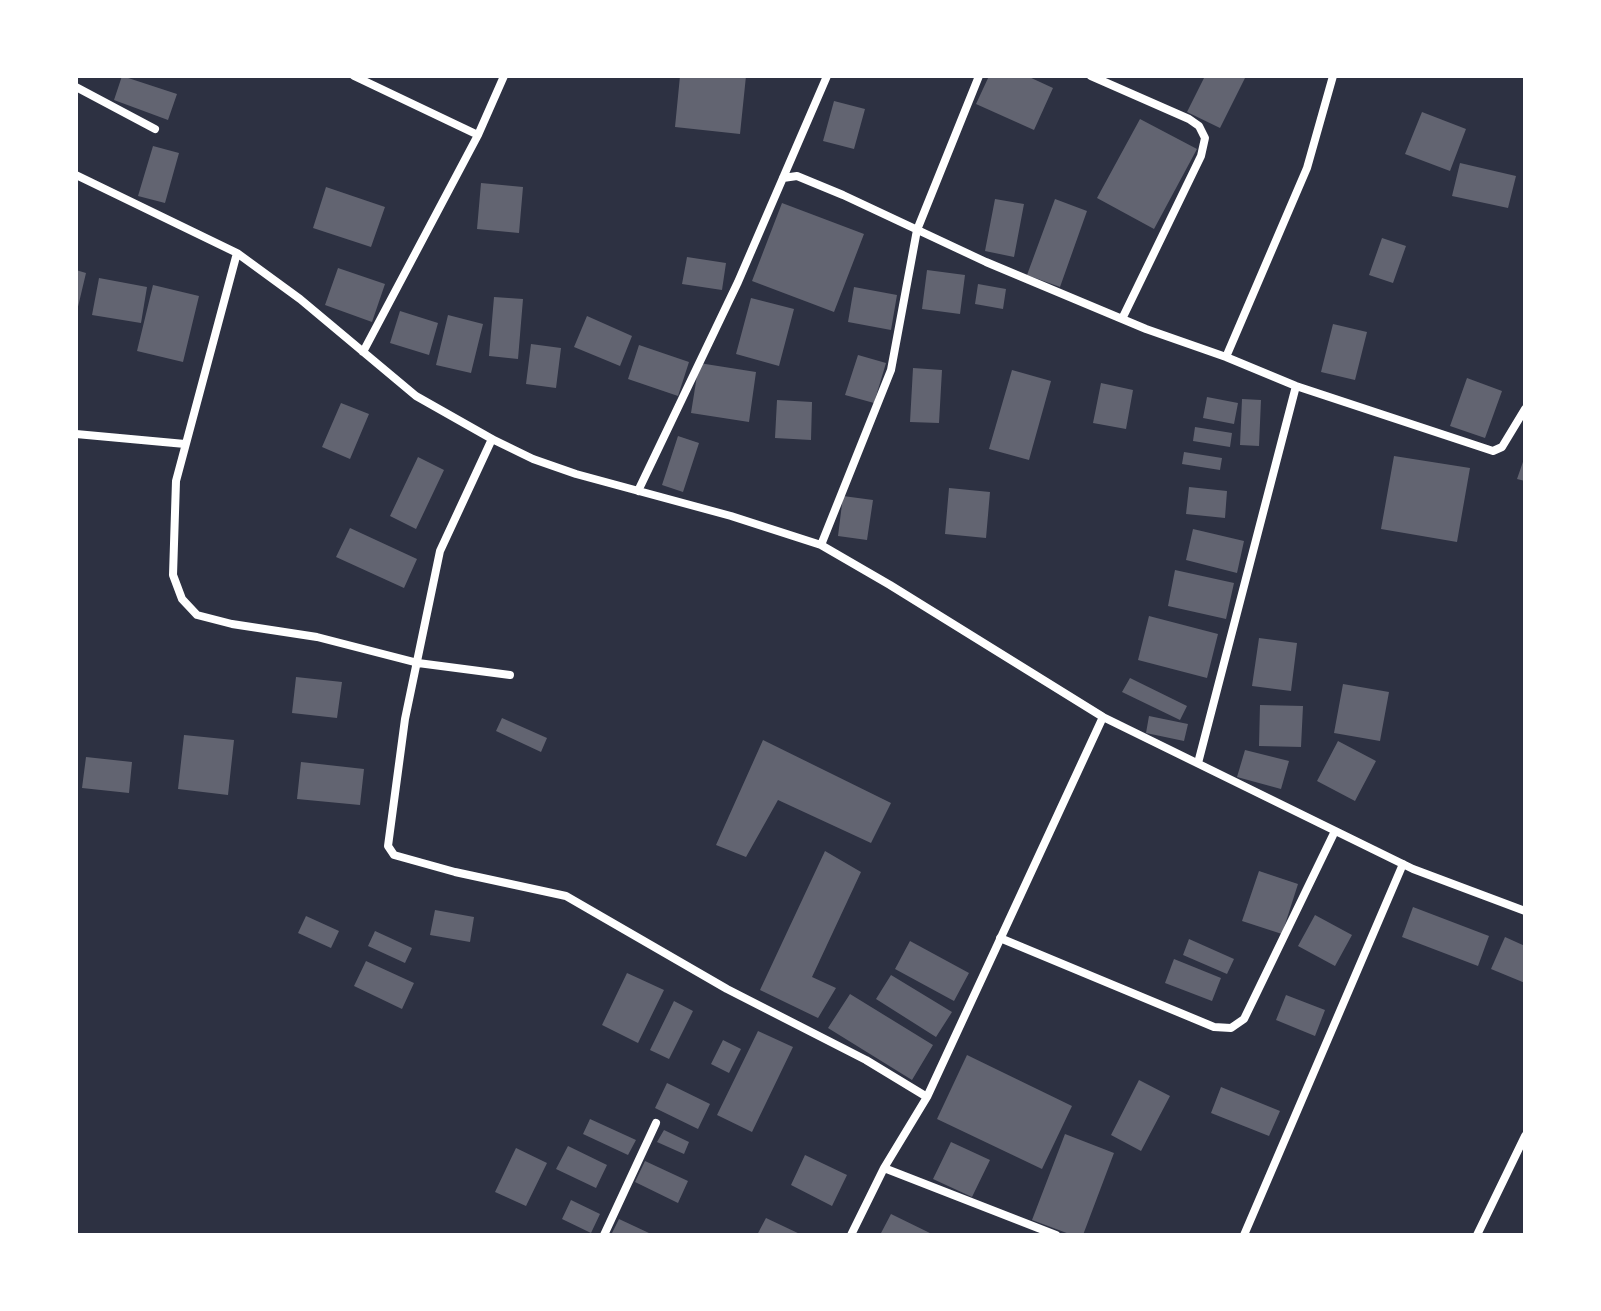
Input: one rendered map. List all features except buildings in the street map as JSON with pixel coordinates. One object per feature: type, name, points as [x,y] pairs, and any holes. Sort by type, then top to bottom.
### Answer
[{"type":"street","points":[[354,76],[478,135]]},
{"type":"street","points":[[363,352],[478,135],[504,76]]},
{"type":"street","points":[[638,491],[695,366],[738,282],[827,76]]},
{"type":"street","points":[[821,545],[891,370],[917,230],[979,76]]},
{"type":"street","points":[[1091,76],[1189,119],[1199,126],[1205,138],[1201,156],[1122,319]]},
{"type":"street","points":[[1226,357],[1307,168],[1333,76]]},
{"type":"street","points":[[76,87],[155,129]]},
{"type":"street","points":[[76,175],[237,253],[300,299],[416,396],[492,439],[533,459],[821,545],[1103,717],[1403,864],[1525,911]]},
{"type":"street","points":[[783,178],[797,176],[986,262],[1122,319],[1296,386],[1493,451],[1502,447],[1525,409]]},
{"type":"street","points":[[237,253],[176,481],[173,575],[176,589],[197,615],[232,624],[317,637],[418,663],[510,675]]},
{"type":"street","points":[[1198,763],[1296,386]]},
{"type":"street","points":[[76,434],[185,444]]},
{"type":"street","points":[[492,439],[440,551],[405,719],[388,846],[394,855],[566,896],[727,989],[866,1060],[927,1097]]},
{"type":"street","points":[[851,1235],[884,1168],[927,1097],[1103,717]]},
{"type":"street","points":[[1000,938],[1214,1027],[1231,1028],[1244,1019],[1335,831]]},
{"type":"street","points":[[1244,1235],[1403,864]]},
{"type":"street","points":[[604,1235],[656,1123]]},
{"type":"street","points":[[1477,1235],[1525,1136]]},
{"type":"street","points":[[884,1168],[1056,1235]]}]
